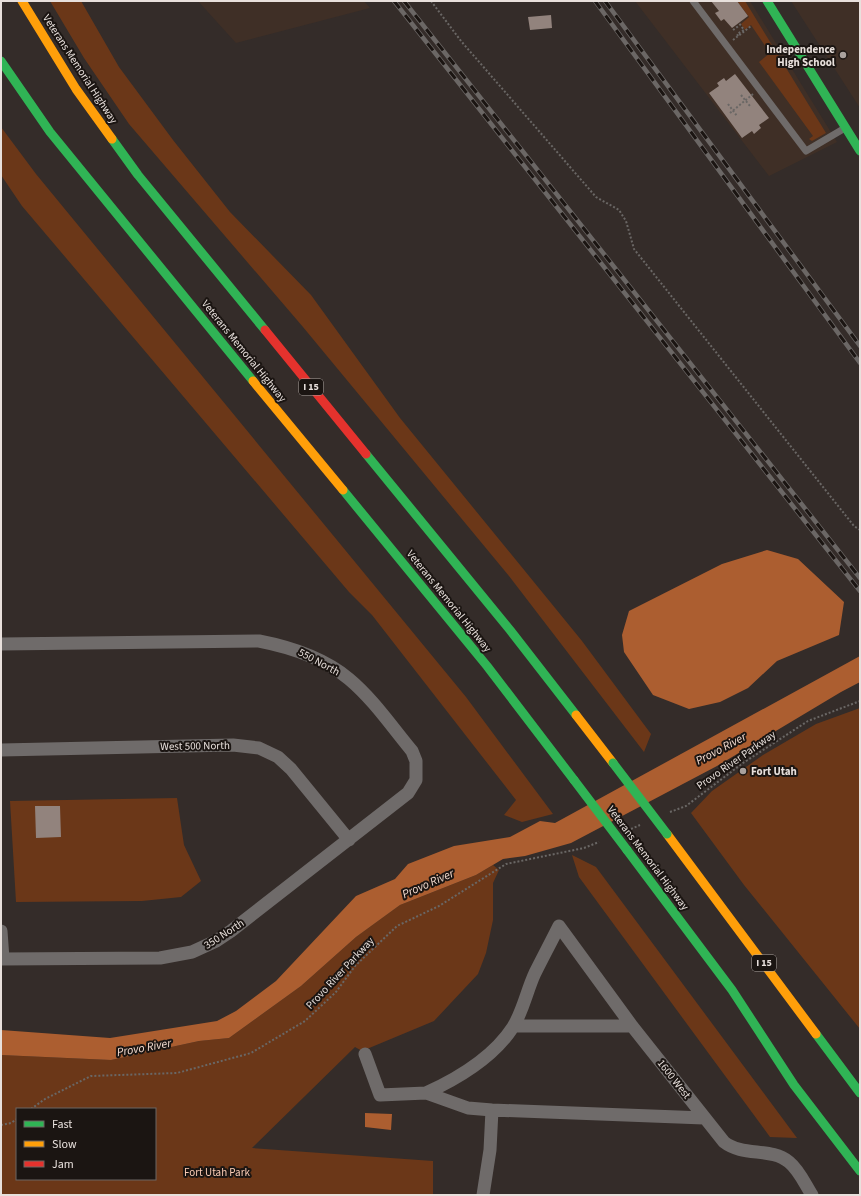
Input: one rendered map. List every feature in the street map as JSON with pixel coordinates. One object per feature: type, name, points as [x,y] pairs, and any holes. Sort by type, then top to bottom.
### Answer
[{"type":"main road","name":"Veterans Memorial Highway","points":[[22,1],[76,89],[138,175],[510,630],[667,834],[860,1093]]},
{"type":"main road","points":[[767,1],[860,151]]},
{"type":"main road","name":"Veterans Memorial Highway","points":[[1,61],[50,132],[487,666],[732,990],[794,1085],[860,1170]]},
{"type":"street","name":"550 North","points":[[1,644],[259,641],[289,647],[311,656],[348,678],[364,693],[412,751],[416,761],[416,780],[408,792],[349,840]]},
{"type":"street","name":"West 500 North","points":[[1,750],[233,745],[259,748],[278,757],[291,769],[349,840]]},
{"type":"street","name":"350 North","points":[[2,959],[160,958],[192,952],[216,941],[231,931],[349,840]]},
{"type":"street","name":"1600 West","points":[[514,1026],[535,973],[559,926],[632,1026],[704,1118],[730,1147],[737,1150],[778,1156],[788,1161],[796,1169],[812,1195]]},
{"type":"street","points":[[1,931],[2,959]]},
{"type":"street","points":[[365,1054],[380,1095],[426,1093],[454,1081],[482,1061],[514,1026],[632,1026]]},
{"type":"street","points":[[426,1093],[468,1108],[704,1118]]},
{"type":"street","points":[[483,1195],[490,1150],[492,1110]]},
{"type":"lane","points":[[693,1],[806,151],[846,128]]},
{"type":"path","points":[[431,1],[461,41],[596,197],[619,210],[626,221],[634,249],[849,520],[860,530]]},
{"type":"path","points":[[733,30],[740,24],[744,30],[737,34],[738,36]]},
{"type":"path","points":[[730,112],[760,89]]},
{"type":"path","points":[[741,94],[750,106]]},
{"type":"path","points":[[728,104],[737,116]]},
{"type":"path","name":"Provo River Parkway","points":[[664,815],[686,806],[738,767],[808,721],[860,701]]},
{"type":"path","points":[[628,830],[642,824]]},
{"type":"path","name":"Provo River Parkway","points":[[32,1108],[45,1099],[91,1076],[177,1073],[251,1053],[305,1021],[336,992],[355,966],[397,926],[439,906],[506,864],[584,848],[606,839]]},
{"type":"path","points":[[1,1126],[16,1120]]},
{"type":"shaded area","points":[[198,1],[364,1],[370,8],[236,43]]},
{"type":"shaded area","points":[[635,1],[750,1],[837,142],[769,176]]},
{"type":"shaded area","name":"Independence High School","points":[[791,1],[860,1],[860,108]]},
{"type":"green space","points":[[50,1],[81,1],[119,67],[173,140],[230,212],[311,295],[400,418],[582,641],[651,734],[644,752],[509,576],[303,327],[129,124],[84,58]]},
{"type":"green space","points":[[737,1],[745,1],[826,133],[812,141],[809,139],[813,136],[759,62],[770,53],[751,25],[745,30],[741,24],[749,17]]},
{"type":"green space","points":[[1,127],[36,174],[466,697],[553,814],[522,822],[504,815],[516,800],[372,615],[349,592],[22,206],[1,175]]},
{"type":"green space","points":[[860,708],[860,1029],[744,885],[691,813],[712,791],[763,755],[816,724]]},
{"type":"green space","points":[[177,798],[184,845],[201,881],[181,897],[142,901],[16,902],[10,801]]},
{"type":"green space","points":[[572,855],[596,867],[797,1138],[770,1137],[579,877]]},
{"type":"green space","name":"Fort Utah Park","points":[[493,865],[499,870],[493,883],[493,920],[486,953],[478,974],[434,1021],[362,1051],[355,1047],[252,1148],[433,1161],[433,1195],[1,1195],[1,1055],[111,1060],[199,1041],[229,1038],[301,986],[356,937],[400,905],[476,875]]},
{"type":"water","points":[[767,550],[798,559],[844,602],[839,635],[777,661],[748,688],[720,702],[689,709],[653,695],[624,652],[622,635],[629,611],[722,564]]},
{"type":"water","name":"Provo River","points":[[860,656],[860,682],[717,766],[571,843],[525,856],[503,859],[476,875],[400,905],[356,937],[301,986],[229,1038],[199,1041],[111,1060],[1,1055],[1,1030],[110,1038],[217,1021],[236,1011],[276,981],[356,896],[395,879],[408,864],[454,846],[510,837],[540,821],[555,823]]},
{"type":"water","points":[[365,1113],[392,1114],[391,1130],[365,1127]]},
{"type":"building","points":[[711,1],[737,1],[748,16],[732,28],[724,19],[721,21],[715,13],[719,11]]},
{"type":"building","points":[[551,15],[552,28],[530,30],[528,17]]},
{"type":"building","points":[[735,74],[769,118],[759,125],[761,128],[754,134],[752,131],[742,138],[709,93],[719,86],[717,83],[724,78],[726,81]]},
{"type":"building","points":[[35,806],[60,806],[61,837],[36,838]]},
{"type":"railway","points":[[394,1],[860,591]]},
{"type":"railway","points":[[404,1],[860,578]]},
{"type":"railway","points":[[595,1],[860,363]]},
{"type":"railway","points":[[605,1],[860,346]]},
{"type":"traffic: fast","points":[[767,1],[860,151]]},
{"type":"traffic: fast","points":[[1,61],[50,132],[253,381]]},
{"type":"traffic: fast","points":[[112,139],[138,175],[265,330]]},
{"type":"traffic: fast","points":[[366,454],[510,630],[576,715]]},
{"type":"traffic: fast","points":[[343,490],[487,666],[574,780]]},
{"type":"traffic: fast","points":[[613,763],[667,834]]},
{"type":"traffic: fast","points":[[574,780],[627,850]]},
{"type":"traffic: fast","points":[[627,850],[732,990],[794,1085],[860,1171]]},
{"type":"traffic: fast","points":[[816,1034],[860,1093]]},
{"type":"traffic: slow","points":[[22,1],[76,89],[112,139]]},
{"type":"traffic: slow","points":[[253,381],[343,490]]},
{"type":"traffic: slow","points":[[576,715],[613,763]]},
{"type":"traffic: slow","points":[[667,834],[816,1034]]},
{"type":"traffic: jam","points":[[265,330],[366,454]]},
{"type":"place","name":"Independence High School","points":[[843,55]]},
{"type":"place","name":"Fort Utah","points":[[743,771]]}]
